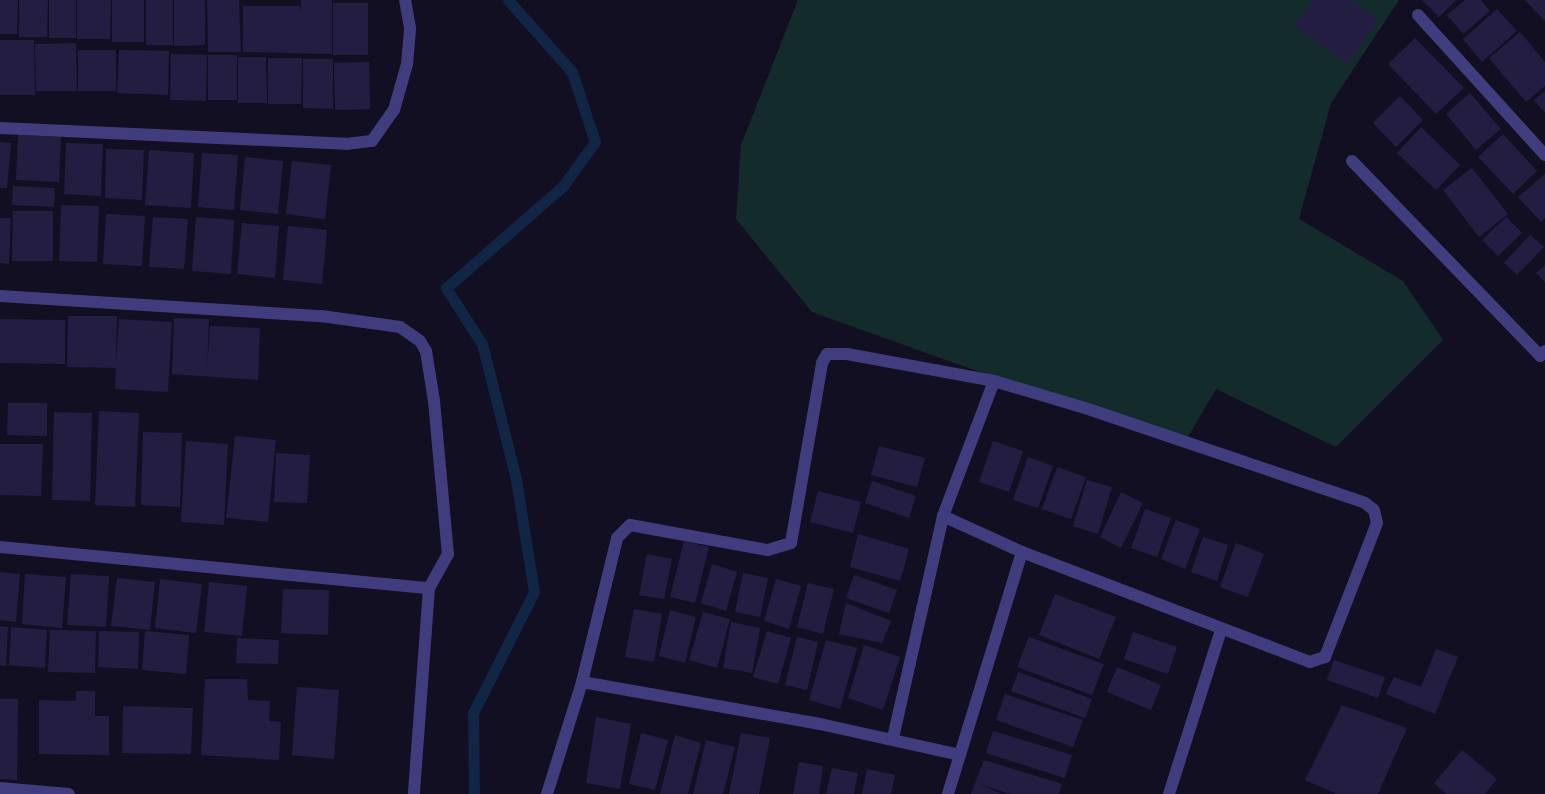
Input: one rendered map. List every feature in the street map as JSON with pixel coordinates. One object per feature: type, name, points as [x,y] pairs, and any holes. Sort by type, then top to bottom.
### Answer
[{"type":"street","points":[[0,128],[346,144],[372,141],[394,110],[407,64],[410,28],[406,0]]},
{"type":"street","points":[[1418,15],[1545,156]]},
{"type":"street","points":[[1352,161],[1540,356],[1545,351]]},
{"type":"street","points":[[0,296],[321,316],[410,332],[426,351],[447,508],[448,554],[438,578],[429,588],[414,794]]},
{"type":"street","points":[[547,794],[582,682],[617,538],[630,525],[768,550],[791,543],[822,363],[827,354],[847,354],[994,381],[1221,453],[1374,510],[1377,523],[1322,660],[1310,662],[1221,630],[1022,552],[943,516]]},
{"type":"street","points":[[893,738],[943,516],[994,381]]},
{"type":"street","points":[[0,547],[429,588]]},
{"type":"street","points":[[948,794],[1022,552]]},
{"type":"street","points":[[1169,794],[1221,630]]},
{"type":"street","points":[[582,682],[893,738],[960,755]]},
{"type":"street","points":[[0,788],[69,794]]},
{"type":"green space","points":[[798,0],[1399,0],[1331,103],[1299,219],[1403,281],[1443,340],[1336,447],[1216,389],[1183,445],[812,312],[736,219],[741,145]]},
{"type":"building","points":[[0,0],[18,0],[17,34],[0,34]]},
{"type":"building","points":[[19,0],[48,0],[47,37],[19,37]]},
{"type":"building","points":[[49,0],[76,0],[76,38],[49,38]]},
{"type":"building","points":[[77,0],[111,0],[110,39],[77,39]]},
{"type":"building","points":[[112,0],[144,0],[144,42],[112,42]]},
{"type":"building","points":[[146,0],[173,0],[173,45],[146,45]]},
{"type":"building","points":[[174,0],[205,0],[205,45],[174,46]]},
{"type":"building","points":[[207,0],[239,0],[241,52],[208,52]]},
{"type":"building","points":[[301,0],[332,0],[332,54],[243,52],[243,6],[300,6],[301,13]]},
{"type":"building","points":[[1313,0],[1352,0],[1379,20],[1347,64],[1294,26]]},
{"type":"building","points":[[1422,0],[1456,0],[1439,17]]},
{"type":"building","points":[[1465,0],[1481,0],[1490,11],[1463,34],[1447,15]]},
{"type":"building","points":[[1525,0],[1545,0],[1545,21]]},
{"type":"building","points":[[333,3],[368,3],[368,55],[333,55]]},
{"type":"building","points":[[1497,9],[1517,31],[1482,62],[1463,39]]},
{"type":"building","points":[[1520,32],[1545,62],[1545,86],[1526,102],[1489,58]]},
{"type":"building","points":[[1415,38],[1464,88],[1436,114],[1388,64]]},
{"type":"building","points":[[0,40],[34,40],[35,95],[0,95]]},
{"type":"building","points":[[76,43],[77,91],[36,91],[35,44]]},
{"type":"building","points":[[78,50],[116,50],[116,91],[78,91]]},
{"type":"building","points":[[119,50],[169,51],[168,95],[117,93]]},
{"type":"building","points":[[171,54],[207,55],[206,101],[170,100]]},
{"type":"building","points":[[208,55],[237,55],[237,100],[208,100]]},
{"type":"building","points":[[238,57],[266,57],[267,103],[238,103]]},
{"type":"building","points":[[268,58],[302,58],[301,104],[268,104]]},
{"type":"building","points":[[303,59],[333,59],[333,109],[303,108]]},
{"type":"building","points":[[369,62],[370,109],[335,110],[334,63]]},
{"type":"building","points":[[1545,91],[1545,113],[1534,100]]},
{"type":"building","points":[[1470,93],[1501,129],[1476,150],[1446,114]]},
{"type":"building","points":[[1400,96],[1423,120],[1396,147],[1373,123]]},
{"type":"building","points":[[1421,127],[1460,165],[1436,190],[1397,153]]},
{"type":"building","points":[[1503,134],[1537,171],[1513,194],[1478,157]]},
{"type":"building","points":[[18,135],[61,137],[59,182],[16,180]]},
{"type":"building","points":[[0,142],[11,143],[7,188],[0,188]]},
{"type":"building","points":[[66,143],[103,144],[101,196],[64,194]]},
{"type":"building","points":[[106,149],[144,150],[142,200],[105,198]]},
{"type":"building","points":[[149,150],[194,153],[191,208],[145,205]]},
{"type":"building","points":[[202,153],[238,155],[234,210],[198,207]]},
{"type":"building","points":[[245,157],[283,161],[278,214],[240,210]]},
{"type":"building","points":[[292,161],[331,165],[325,219],[286,214]]},
{"type":"building","points":[[1472,168],[1508,214],[1479,237],[1443,190]]},
{"type":"building","points":[[1545,174],[1545,218],[1541,222],[1518,197]]},
{"type":"building","points":[[13,186],[55,188],[54,207],[12,205]]},
{"type":"building","points":[[61,205],[99,206],[97,262],[59,261]]},
{"type":"building","points":[[13,211],[53,211],[53,261],[12,261]]},
{"type":"building","points":[[106,214],[145,216],[142,266],[103,264]]},
{"type":"building","points":[[153,217],[188,219],[184,269],[149,267]]},
{"type":"building","points":[[196,217],[234,220],[231,274],[192,271]]},
{"type":"building","points":[[1506,217],[1522,233],[1498,256],[1482,240]]},
{"type":"building","points":[[0,218],[11,218],[9,264],[0,263]]},
{"type":"building","points":[[242,223],[279,226],[275,278],[237,274]]},
{"type":"building","points":[[288,226],[327,230],[322,284],[283,280]]},
{"type":"building","points":[[1530,235],[1544,247],[1517,275],[1504,263]]},
{"type":"building","points":[[1545,265],[1545,282],[1536,273]]},
{"type":"building","points":[[68,316],[117,316],[116,365],[119,319],[172,322],[168,392],[115,389],[116,368],[67,367]]},
{"type":"building","points":[[174,318],[209,319],[207,369],[210,326],[260,328],[258,380],[172,374]]},
{"type":"building","points":[[0,319],[65,320],[65,364],[0,363]]},
{"type":"building","points":[[8,403],[47,403],[47,436],[7,435]]},
{"type":"building","points":[[99,411],[139,413],[135,507],[95,505]]},
{"type":"building","points":[[54,412],[92,413],[90,501],[52,500]]},
{"type":"building","points":[[143,432],[182,433],[180,507],[141,505]]},
{"type":"building","points":[[235,436],[276,440],[268,522],[226,518]]},
{"type":"building","points":[[186,441],[228,444],[224,525],[181,522]]},
{"type":"building","points":[[993,441],[1023,451],[1009,492],[979,482]]},
{"type":"building","points":[[0,444],[43,444],[41,496],[0,495]]},
{"type":"building","points":[[879,446],[925,458],[917,487],[871,475]]},
{"type":"building","points":[[276,453],[310,455],[307,503],[274,502]]},
{"type":"building","points":[[1028,457],[1053,466],[1038,508],[1013,500]]},
{"type":"building","points":[[1057,467],[1086,477],[1071,519],[1042,509]]},
{"type":"building","points":[[1087,480],[1112,487],[1098,534],[1073,526]]},
{"type":"building","points":[[872,481],[916,496],[909,518],[865,503]]},
{"type":"building","points":[[818,491],[861,502],[853,533],[810,522]]},
{"type":"building","points":[[1121,492],[1143,503],[1121,548],[1100,537]]},
{"type":"building","points":[[1145,509],[1171,518],[1157,557],[1131,548]]},
{"type":"building","points":[[1176,520],[1200,529],[1185,569],[1161,559]]},
{"type":"building","points":[[858,534],[909,549],[900,581],[850,567]]},
{"type":"building","points":[[1203,537],[1228,545],[1217,581],[1191,572]]},
{"type":"building","points":[[684,541],[709,547],[695,603],[670,597]]},
{"type":"building","points":[[1236,543],[1264,554],[1248,597],[1220,587]]},
{"type":"building","points":[[647,554],[672,559],[664,599],[639,595]]},
{"type":"building","points":[[712,564],[737,572],[726,611],[701,603]]},
{"type":"building","points":[[0,572],[20,574],[16,622],[0,620]]},
{"type":"building","points":[[743,573],[768,578],[760,617],[735,612]]},
{"type":"building","points":[[25,574],[66,577],[62,628],[22,624]]},
{"type":"building","points":[[71,574],[109,576],[106,627],[67,625]]},
{"type":"building","points":[[854,575],[897,590],[889,613],[846,598]]},
{"type":"building","points":[[117,578],[155,582],[150,630],[111,626]]},
{"type":"building","points":[[160,579],[202,584],[196,633],[155,628]]},
{"type":"building","points":[[776,579],[801,586],[789,629],[764,621]]},
{"type":"building","points":[[209,582],[247,586],[242,636],[204,632]]},
{"type":"building","points":[[808,583],[834,589],[823,634],[797,627]]},
{"type":"building","points":[[283,589],[329,590],[328,635],[281,633]]},
{"type":"building","points":[[1055,594],[1116,617],[1099,659],[1039,635]]},
{"type":"building","points":[[846,603],[891,621],[882,643],[839,634]]},
{"type":"building","points":[[634,609],[662,614],[654,662],[625,657]]},
{"type":"building","points":[[670,610],[696,617],[685,663],[659,656]]},
{"type":"building","points":[[703,612],[730,619],[717,668],[689,660]]},
{"type":"building","points":[[731,622],[760,628],[752,673],[723,668]]},
{"type":"building","points":[[0,626],[8,627],[6,666],[0,665]]},
{"type":"building","points":[[11,627],[47,630],[45,668],[9,665]]},
{"type":"building","points":[[50,630],[96,631],[95,673],[48,672]]},
{"type":"building","points":[[99,631],[139,632],[138,669],[98,667]]},
{"type":"building","points":[[145,631],[189,635],[186,674],[142,670]]},
{"type":"building","points":[[767,631],[791,638],[778,684],[753,677]]},
{"type":"building","points":[[1133,632],[1177,647],[1168,674],[1124,659]]},
{"type":"building","points":[[797,637],[818,642],[807,690],[785,685]]},
{"type":"building","points":[[1029,637],[1104,664],[1092,695],[1017,667]]},
{"type":"building","points":[[237,638],[279,640],[278,664],[236,663]]},
{"type":"building","points":[[826,640],[857,648],[840,709],[809,700]]},
{"type":"building","points":[[864,645],[900,657],[883,710],[848,698]]},
{"type":"building","points":[[1436,649],[1458,657],[1435,714],[1386,694],[1394,677],[1421,687]]},
{"type":"building","points":[[1334,660],[1385,677],[1378,698],[1327,680]]},
{"type":"building","points":[[1117,667],[1161,685],[1151,710],[1107,692]]},
{"type":"building","points":[[1018,672],[1092,699],[1085,718],[1011,691]]},
{"type":"building","points":[[205,679],[247,679],[248,700],[270,701],[269,721],[281,722],[279,760],[201,755]]},
{"type":"building","points":[[297,687],[339,690],[334,759],[292,755]]},
{"type":"building","points":[[76,691],[95,691],[95,716],[109,716],[109,755],[39,754],[39,700],[76,701]]},
{"type":"building","points":[[1005,694],[1083,720],[1073,747],[996,720]]},
{"type":"building","points":[[0,699],[18,699],[17,780],[0,779]]},
{"type":"building","points":[[1342,705],[1407,728],[1378,794],[1337,794],[1305,780]]},
{"type":"building","points":[[123,706],[193,708],[191,754],[122,753]]},
{"type":"building","points":[[596,717],[631,724],[620,789],[586,783]]},
{"type":"building","points":[[993,731],[1072,755],[1065,778],[986,753]]},
{"type":"building","points":[[641,733],[668,740],[655,790],[629,784]]},
{"type":"building","points":[[741,733],[770,738],[759,794],[729,794]]},
{"type":"building","points":[[675,735],[701,743],[688,794],[660,794]]},
{"type":"building","points":[[706,740],[735,747],[723,794],[693,794]]},
{"type":"building","points":[[1462,750],[1497,779],[1485,794],[1446,794],[1434,783]]},
{"type":"building","points":[[984,760],[1062,784],[1059,794],[1010,794],[979,784],[1002,794],[971,794]]},
{"type":"building","points":[[799,762],[823,766],[819,794],[793,794]]},
{"type":"building","points":[[832,768],[858,773],[854,794],[826,794]]},
{"type":"building","points":[[867,769],[895,775],[891,794],[862,794]]},
{"type":"waterway","points":[[474,794],[473,713],[534,592],[516,479],[482,344],[446,288],[563,186],[595,142],[572,72],[508,0]]}]
